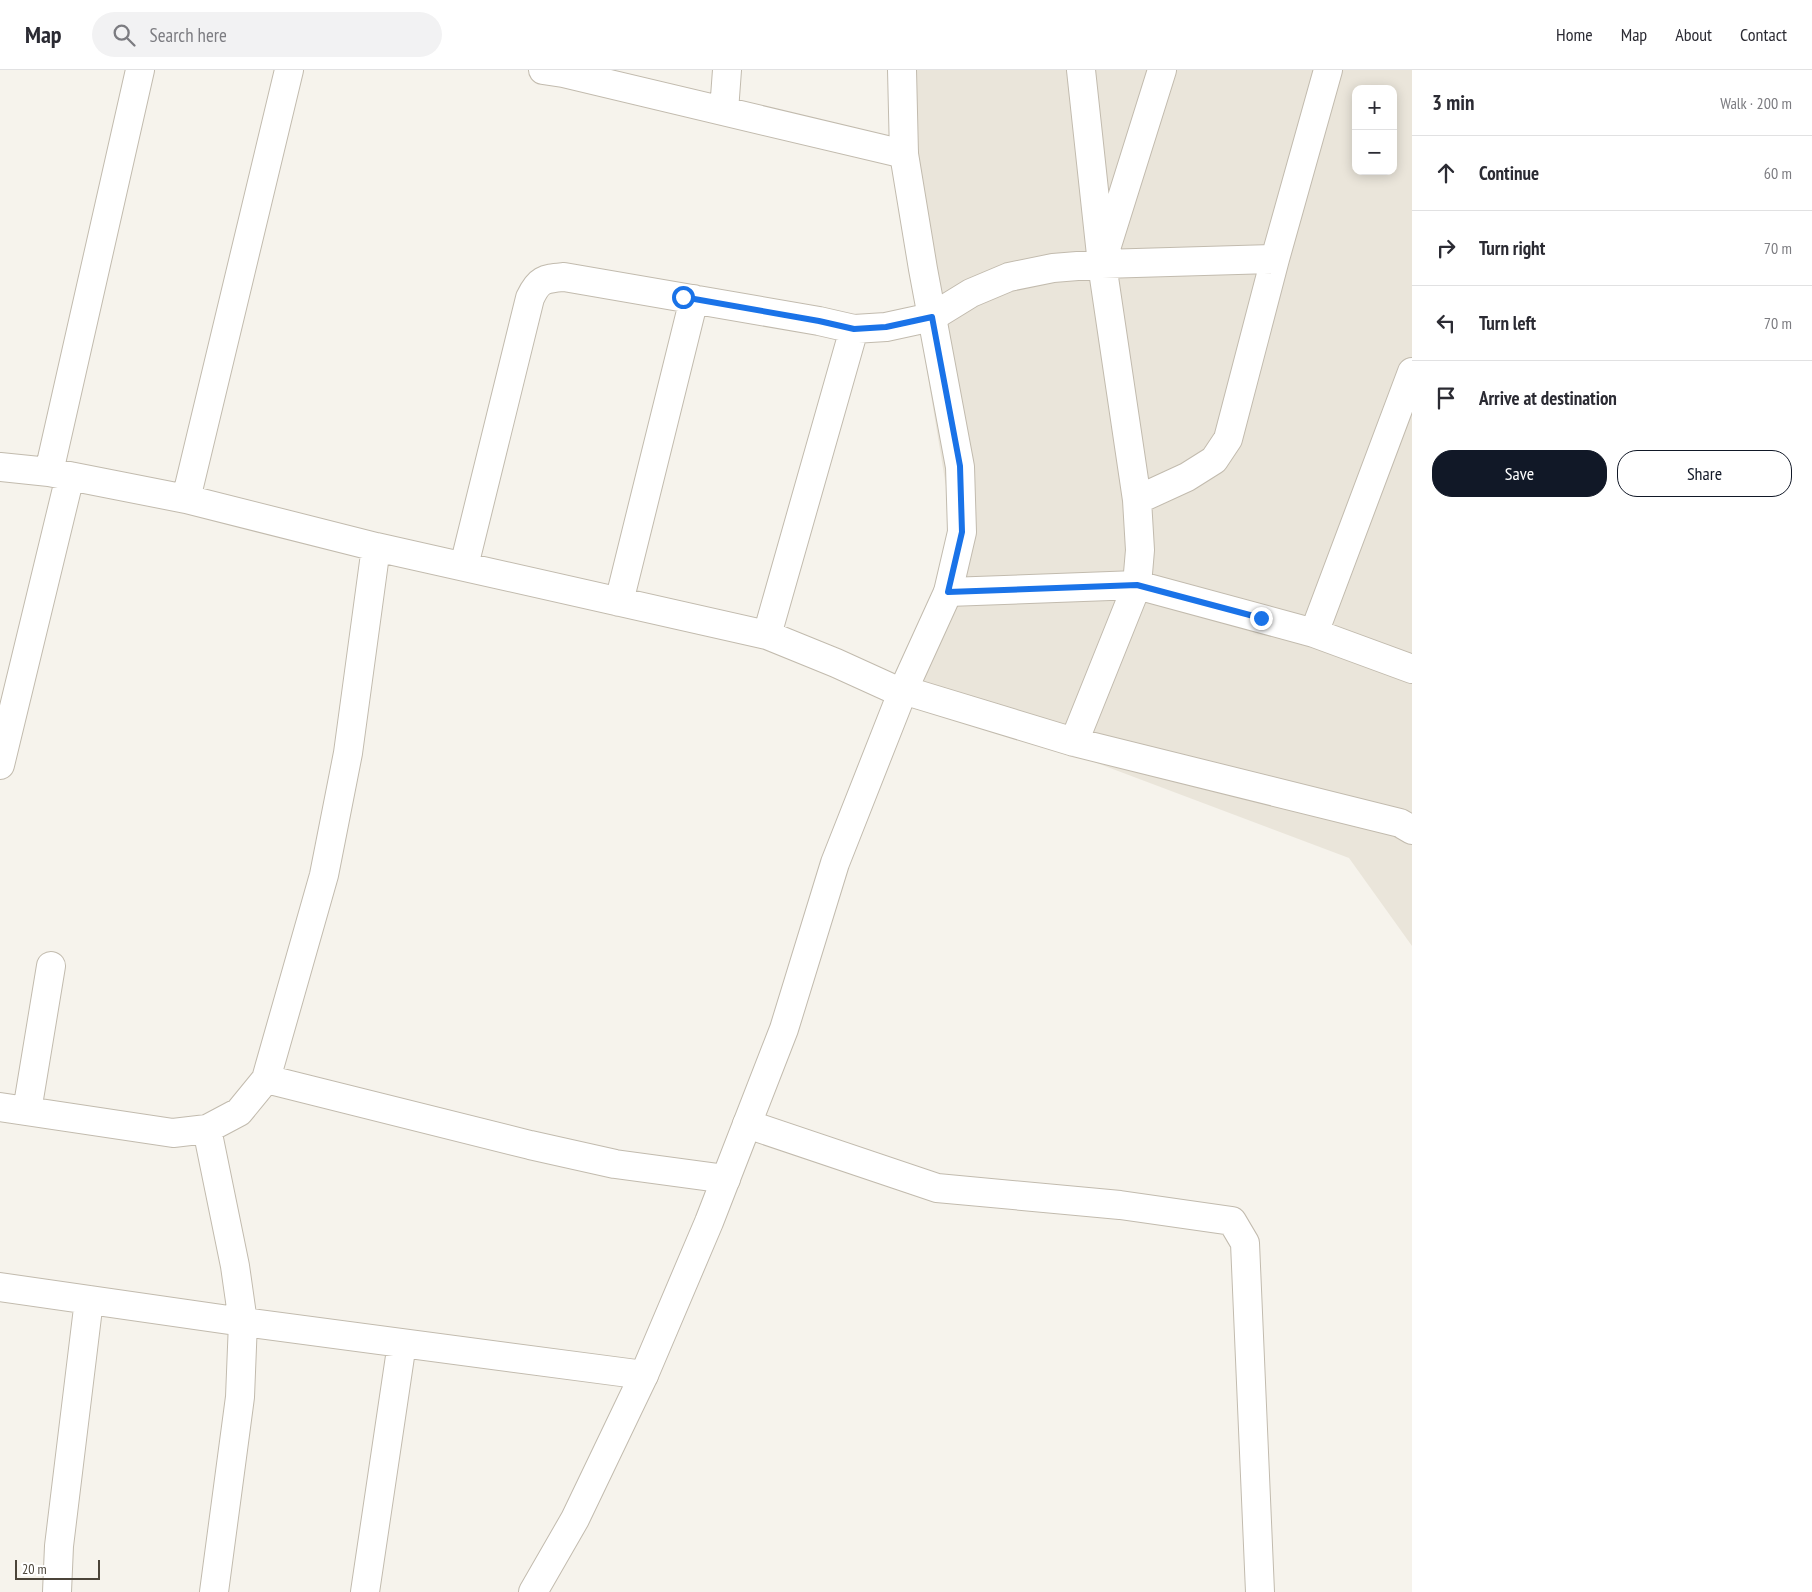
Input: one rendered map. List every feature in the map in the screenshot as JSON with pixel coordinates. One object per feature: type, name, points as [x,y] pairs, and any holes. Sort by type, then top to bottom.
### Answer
[{"type":"street","points":[[0,765],[140,70]]},
{"type":"street","points":[[186,499],[290,70]]},
{"type":"street","points":[[724,111],[727,70]]},
{"type":"street","points":[[533,1592],[575,1519],[644,1375],[726,1179],[784,1029],[835,863],[902,692],[948,592],[962,532],[960,466],[904,154],[902,70]]},
{"type":"street","points":[[1074,742],[1137,585],[1140,550],[1137,500],[1102,264],[1081,70]]},
{"type":"street","points":[[1102,264],[1162,70]]},
{"type":"street","points":[[1137,500],[1187,477],[1214,460],[1228,439],[1275,258],[1328,70]]},
{"type":"street","points":[[556,71],[904,154]]},
{"type":"street","points":[[464,566],[530,298],[536,285],[547,278],[564,277],[819,321],[854,329],[886,327],[932,317],[971,293],[1009,277],[1053,268],[1102,264],[1275,258]]},
{"type":"street","points":[[619,602],[694,299]]},
{"type":"street","points":[[767,636],[854,329]]},
{"type":"street","points":[[1314,633],[1412,372]]},
{"type":"street","points":[[0,467],[59,474],[186,499],[376,547],[767,636],[902,692],[1074,742],[1400,823],[1412,830]]},
{"type":"street","points":[[0,1107],[173,1133],[207,1130],[239,1112],[266,1079],[324,875],[348,753],[376,547]]},
{"type":"street","points":[[948,592],[1137,585],[1314,633],[1412,669]]},
{"type":"street","points":[[27,1111],[51,966]]},
{"type":"street","points":[[266,1079],[530,1145],[615,1164],[726,1179]]},
{"type":"street","points":[[747,1124],[938,1188],[1120,1205],[1232,1221],[1245,1243],[1260,1592]]},
{"type":"street","points":[[207,1130],[235,1266],[243,1322],[240,1397],[214,1592]]},
{"type":"street","points":[[0,1286],[243,1322],[644,1375]]},
{"type":"street","points":[[57,1592],[59,1546],[89,1300]]},
{"type":"street","points":[[365,1592],[402,1342]]},
{"type":"shaded area","points":[[897,70],[1412,70],[1412,946],[1349,858],[903,690],[957,553],[892,159]]},
{"type":"route","points":[[683,297],[854,329],[886,327],[932,317],[960,466],[962,532],[948,592],[1137,585],[1261,618]]}]
